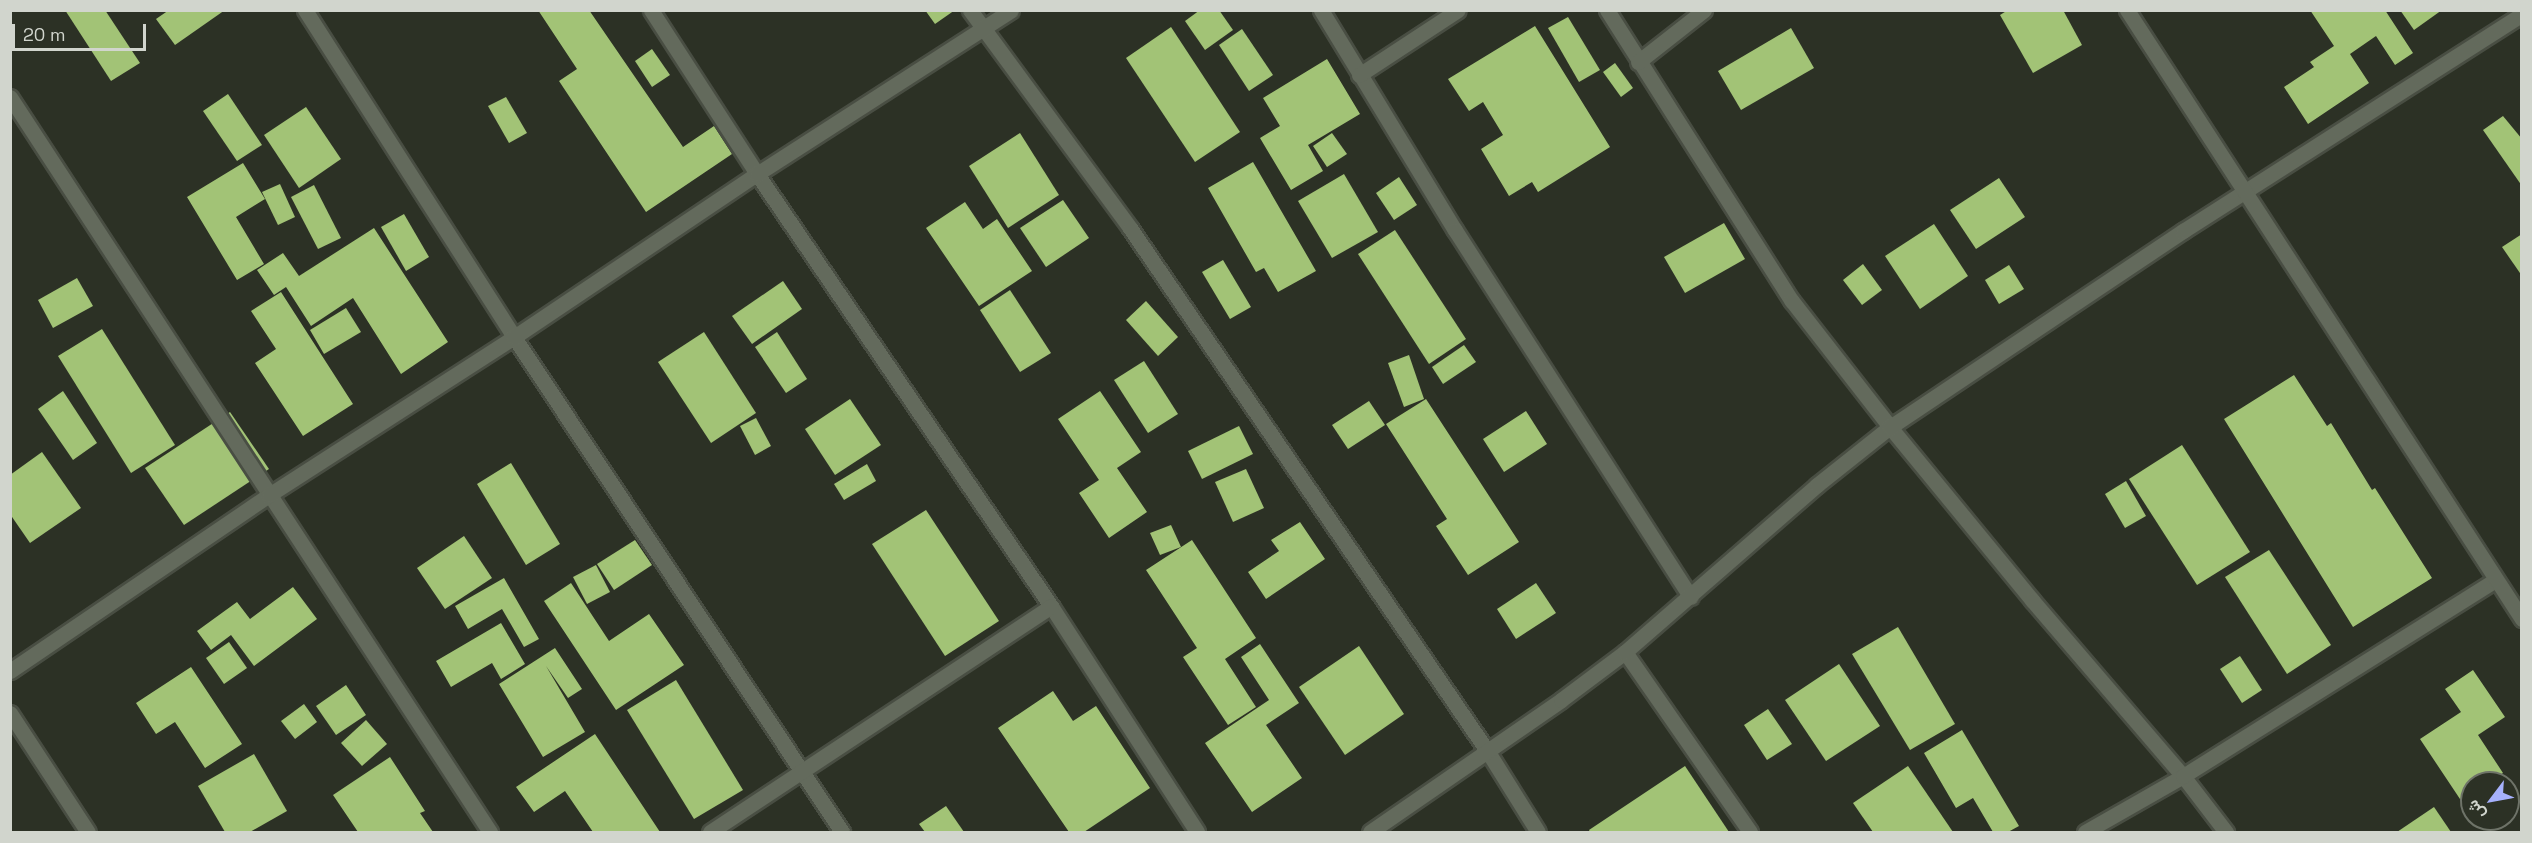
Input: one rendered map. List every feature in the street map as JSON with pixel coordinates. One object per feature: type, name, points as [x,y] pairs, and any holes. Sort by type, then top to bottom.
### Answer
[{"type":"street","points":[[305,10],[514,337],[842,832]]},
{"type":"street","points":[[651,10],[757,174],[1051,606],[1197,832]]},
{"type":"street","points":[[970,10],[982,30],[1130,228],[1488,752],[1538,832]]},
{"type":"street","points":[[10,671],[269,495],[1011,10]]},
{"type":"street","points":[[1321,10],[1455,230],[1691,597]]},
{"type":"street","points":[[1359,75],[1458,10]]},
{"type":"street","points":[[1607,10],[1792,301],[1890,427],[2032,600],[2183,776],[2226,832]]},
{"type":"street","points":[[1638,62],[1704,10]]},
{"type":"street","points":[[2127,10],[2243,193],[2522,619]]},
{"type":"street","points":[[1370,832],[1488,752],[1625,652],[1691,597],[1817,485],[1890,427],[2243,193],[2522,14]]},
{"type":"street","points":[[10,97],[489,832]]},
{"type":"street","points":[[2085,832],[2183,776],[2495,580]]},
{"type":"street","points":[[710,832],[803,773],[1051,606]]},
{"type":"street","points":[[1625,652],[1750,832]]},
{"type":"street","points":[[10,713],[88,832]]},
{"type":"building","points":[[65,10],[105,10],[140,63],[111,81]]},
{"type":"building","points":[[169,10],[225,10],[175,45],[156,19]]},
{"type":"building","points":[[538,10],[589,10],[683,147],[714,126],[732,154],[646,212],[559,81],[577,69]]},
{"type":"building","points":[[925,10],[955,10],[935,24]]},
{"type":"building","points":[[1200,10],[1219,10],[1233,30],[1205,50],[1185,21]]},
{"type":"building","points":[[2008,10],[2063,10],[2082,45],[2033,73],[2000,15]]},
{"type":"building","points":[[2310,10],[2385,10],[2413,53],[2395,65],[2376,36],[2350,54],[2369,83],[2308,124],[2284,87],[2314,67],[2310,62],[2334,46]]},
{"type":"building","points":[[2400,10],[2442,10],[2414,30]]},
{"type":"building","points":[[1568,17],[1600,70],[1579,82],[1548,28]]},
{"type":"building","points":[[1535,26],[1610,147],[1538,192],[1532,182],[1509,196],[1481,149],[1503,135],[1483,102],[1469,111],[1448,79]]},
{"type":"building","points":[[1171,27],[1240,132],[1195,162],[1126,58]]},
{"type":"building","points":[[1791,28],[1814,68],[1741,110],[1718,71]]},
{"type":"building","points":[[1242,29],[1273,75],[1249,91],[1219,45]]},
{"type":"building","points":[[652,49],[670,75],[652,87],[635,61]]},
{"type":"building","points":[[1327,59],[1360,114],[1308,145],[1323,171],[1291,190],[1260,138],[1280,126],[1263,98]]},
{"type":"building","points":[[1615,63],[1633,88],[1621,97],[1603,72]]},
{"type":"building","points":[[228,94],[262,145],[237,161],[203,111]]},
{"type":"building","points":[[506,97],[527,133],[509,143],[488,106]]},
{"type":"building","points":[[306,107],[341,159],[299,188],[264,135]]},
{"type":"building","points":[[2503,116],[2522,139],[2522,186],[2483,130]]},
{"type":"building","points":[[1020,133],[1059,195],[1008,228],[969,166]]},
{"type":"building","points":[[1332,133],[1347,154],[1327,167],[1313,146]]},
{"type":"building","points":[[1253,162],[1316,271],[1278,292],[1264,268],[1256,272],[1208,188]]},
{"type":"building","points":[[243,163],[265,199],[236,217],[264,264],[237,280],[187,197]]},
{"type":"building","points":[[1344,174],[1378,232],[1332,258],[1298,201]]},
{"type":"building","points":[[1399,177],[1417,205],[1394,220],[1376,193]]},
{"type":"building","points":[[1999,178],[2025,217],[1976,249],[1950,210]]},
{"type":"building","points":[[280,184],[295,217],[278,225],[262,192]]},
{"type":"building","points":[[314,185],[341,238],[318,249],[291,197]]},
{"type":"building","points":[[1063,200],[1089,238],[1046,267],[1020,228]]},
{"type":"building","points":[[965,202],[983,229],[997,219],[1032,271],[979,306],[926,228]]},
{"type":"building","points":[[404,214],[429,257],[406,271],[381,227]]},
{"type":"building","points":[[1724,223],[1745,259],[1685,293],[1664,257]]},
{"type":"building","points":[[1934,224],[1968,276],[1920,309],[1885,256]]},
{"type":"building","points":[[374,228],[448,342],[401,374],[353,298],[311,326],[286,287],[274,295],[257,270],[283,253],[299,276]]},
{"type":"building","points":[[1395,230],[1466,339],[1429,364],[1358,254]]},
{"type":"building","points":[[2522,234],[2522,276],[2502,247]]},
{"type":"building","points":[[1223,260],[1251,307],[1230,319],[1202,272]]},
{"type":"building","points":[[1863,264],[1882,290],[1862,305],[1843,280]]},
{"type":"building","points":[[2009,265],[2024,289],[1999,304],[1985,280]]},
{"type":"building","points":[[77,278],[93,306],[53,328],[38,300]]},
{"type":"building","points":[[783,281],[802,309],[752,344],[732,316]]},
{"type":"building","points":[[1010,290],[1051,353],[1020,372],[980,310]]},
{"type":"building","points":[[281,292],[353,404],[303,436],[255,363],[276,349],[251,311]]},
{"type":"building","points":[[1146,301],[1178,337],[1158,356],[1126,320]]},
{"type":"building","points":[[346,308],[361,332],[324,354],[310,330]]},
{"type":"building","points":[[102,329],[175,445],[131,473],[58,356]]},
{"type":"building","points":[[704,332],[756,413],[711,443],[658,362]]},
{"type":"building","points":[[777,332],[807,379],[786,393],[755,347]]},
{"type":"building","points":[[1464,345],[1476,362],[1443,384],[1432,367]]},
{"type":"building","points":[[1409,355],[1424,399],[1404,407],[1388,363]]},
{"type":"building","points":[[1144,361],[1178,414],[1148,433],[1114,380]]},
{"type":"building","points":[[2294,375],[2327,426],[2331,423],[2372,490],[2375,488],[2432,578],[2353,627],[2224,419]]},
{"type":"building","points":[[63,391],[97,443],[73,460],[38,409]]},
{"type":"building","points":[[1100,391],[1141,452],[1117,468],[1147,512],[1109,538],[1079,493],[1099,480],[1058,419]]},
{"type":"building","points":[[850,399],[881,445],[835,475],[805,429]]},
{"type":"building","points":[[1426,399],[1519,542],[1468,575],[1436,526],[1447,519],[1386,424]]},
{"type":"building","points":[[1369,401],[1385,425],[1348,449],[1332,425]]},
{"type":"building","points":[[1526,411],[1547,444],[1504,472],[1483,439]]},
{"type":"building","points":[[230,412],[269,469],[184,525],[145,468]]},
{"type":"building","points":[[756,418],[771,446],[755,455],[740,426]]},
{"type":"building","points":[[1239,426],[1253,454],[1202,479],[1188,451]]},
{"type":"building","points":[[2182,445],[2250,552],[2197,585],[2129,479]]},
{"type":"building","points":[[42,452],[81,508],[30,543],[10,514],[10,475]]},
{"type":"building","points":[[511,463],[560,544],[526,565],[477,484]]},
{"type":"building","points":[[867,464],[876,481],[844,500],[834,484]]},
{"type":"building","points":[[1246,469],[1264,508],[1233,522],[1215,482]]},
{"type":"building","points":[[2126,481],[2146,516],[2125,528],[2105,494]]},
{"type":"building","points":[[926,510],[999,621],[945,656],[872,544]]},
{"type":"building","points":[[1300,522],[1325,559],[1266,599],[1248,572],[1279,551],[1271,540]]},
{"type":"building","points":[[1171,525],[1181,547],[1160,555],[1150,533]]},
{"type":"building","points":[[464,536],[492,578],[445,609],[417,568]]},
{"type":"building","points":[[635,540],[652,565],[614,590],[597,564]]},
{"type":"building","points":[[1192,540],[1256,638],[1225,659],[1256,707],[1228,725],[1183,657],[1197,648],[1146,570]]},
{"type":"building","points":[[2269,550],[2331,645],[2287,674],[2225,577]]},
{"type":"building","points":[[596,565],[610,592],[587,604],[573,577]]},
{"type":"building","points":[[504,578],[539,639],[524,647],[502,609],[468,629],[455,606]]},
{"type":"building","points":[[571,583],[609,641],[649,614],[684,665],[616,710],[544,601]]},
{"type":"building","points":[[1536,583],[1556,613],[1516,639],[1497,609]]},
{"type":"building","points":[[293,587],[317,619],[254,666],[231,635],[211,650],[197,631],[237,602],[250,619]]},
{"type":"building","points":[[501,623],[525,664],[501,679],[492,663],[451,687],[436,661]]},
{"type":"building","points":[[1898,627],[1955,724],[1910,750],[1852,654]]},
{"type":"building","points":[[229,642],[247,668],[224,684],[206,658]]},
{"type":"building","points":[[1260,644],[1299,703],[1266,725],[1302,778],[1252,812],[1205,743],[1269,700],[1241,657]]},
{"type":"building","points":[[1359,646],[1404,714],[1345,755],[1299,687]]},
{"type":"building","points":[[555,648],[582,689],[568,698],[546,666],[585,732],[543,757],[499,684]]},
{"type":"building","points":[[2240,656],[2262,690],[2242,703],[2220,669]]},
{"type":"building","points":[[1839,664],[1880,726],[1826,761],[1785,700]]},
{"type":"building","points":[[191,667],[242,744],[205,768],[175,722],[156,734],[136,703]]},
{"type":"building","points":[[2473,670],[2505,717],[2478,735],[2502,771],[2460,771],[2460,799],[2420,739],[2461,712],[2445,689]]},
{"type":"building","points":[[676,680],[743,790],[694,819],[627,710]]},
{"type":"building","points":[[346,685],[366,715],[336,735],[316,706]]},
{"type":"building","points":[[1053,691],[1073,721],[1096,706],[1150,788],[1084,832],[1069,832],[998,728]]},
{"type":"building","points":[[304,704],[317,722],[295,739],[281,721]]},
{"type":"building","points":[[1768,709],[1792,744],[1767,760],[1744,725]]},
{"type":"building","points":[[366,720],[387,744],[362,766],[341,743]]},
{"type":"building","points":[[1962,730],[2019,826],[2008,832],[1993,832],[1973,798],[1956,808],[1924,753]]},
{"type":"building","points":[[595,734],[660,832],[593,832],[565,791],[534,812],[516,787]]},
{"type":"building","points":[[254,754],[287,811],[250,832],[225,832],[198,786]]},
{"type":"building","points":[[390,757],[425,811],[420,813],[433,832],[358,832],[333,795]]},
{"type":"building","points":[[1685,766],[1729,832],[1590,832],[1589,830]]},
{"type":"building","points":[[1908,766],[1953,832],[1873,832],[1853,803]]},
{"type":"building","points":[[946,806],[964,832],[925,832],[919,824]]},
{"type":"building","points":[[2434,807],[2451,832],[2397,832]]}]
